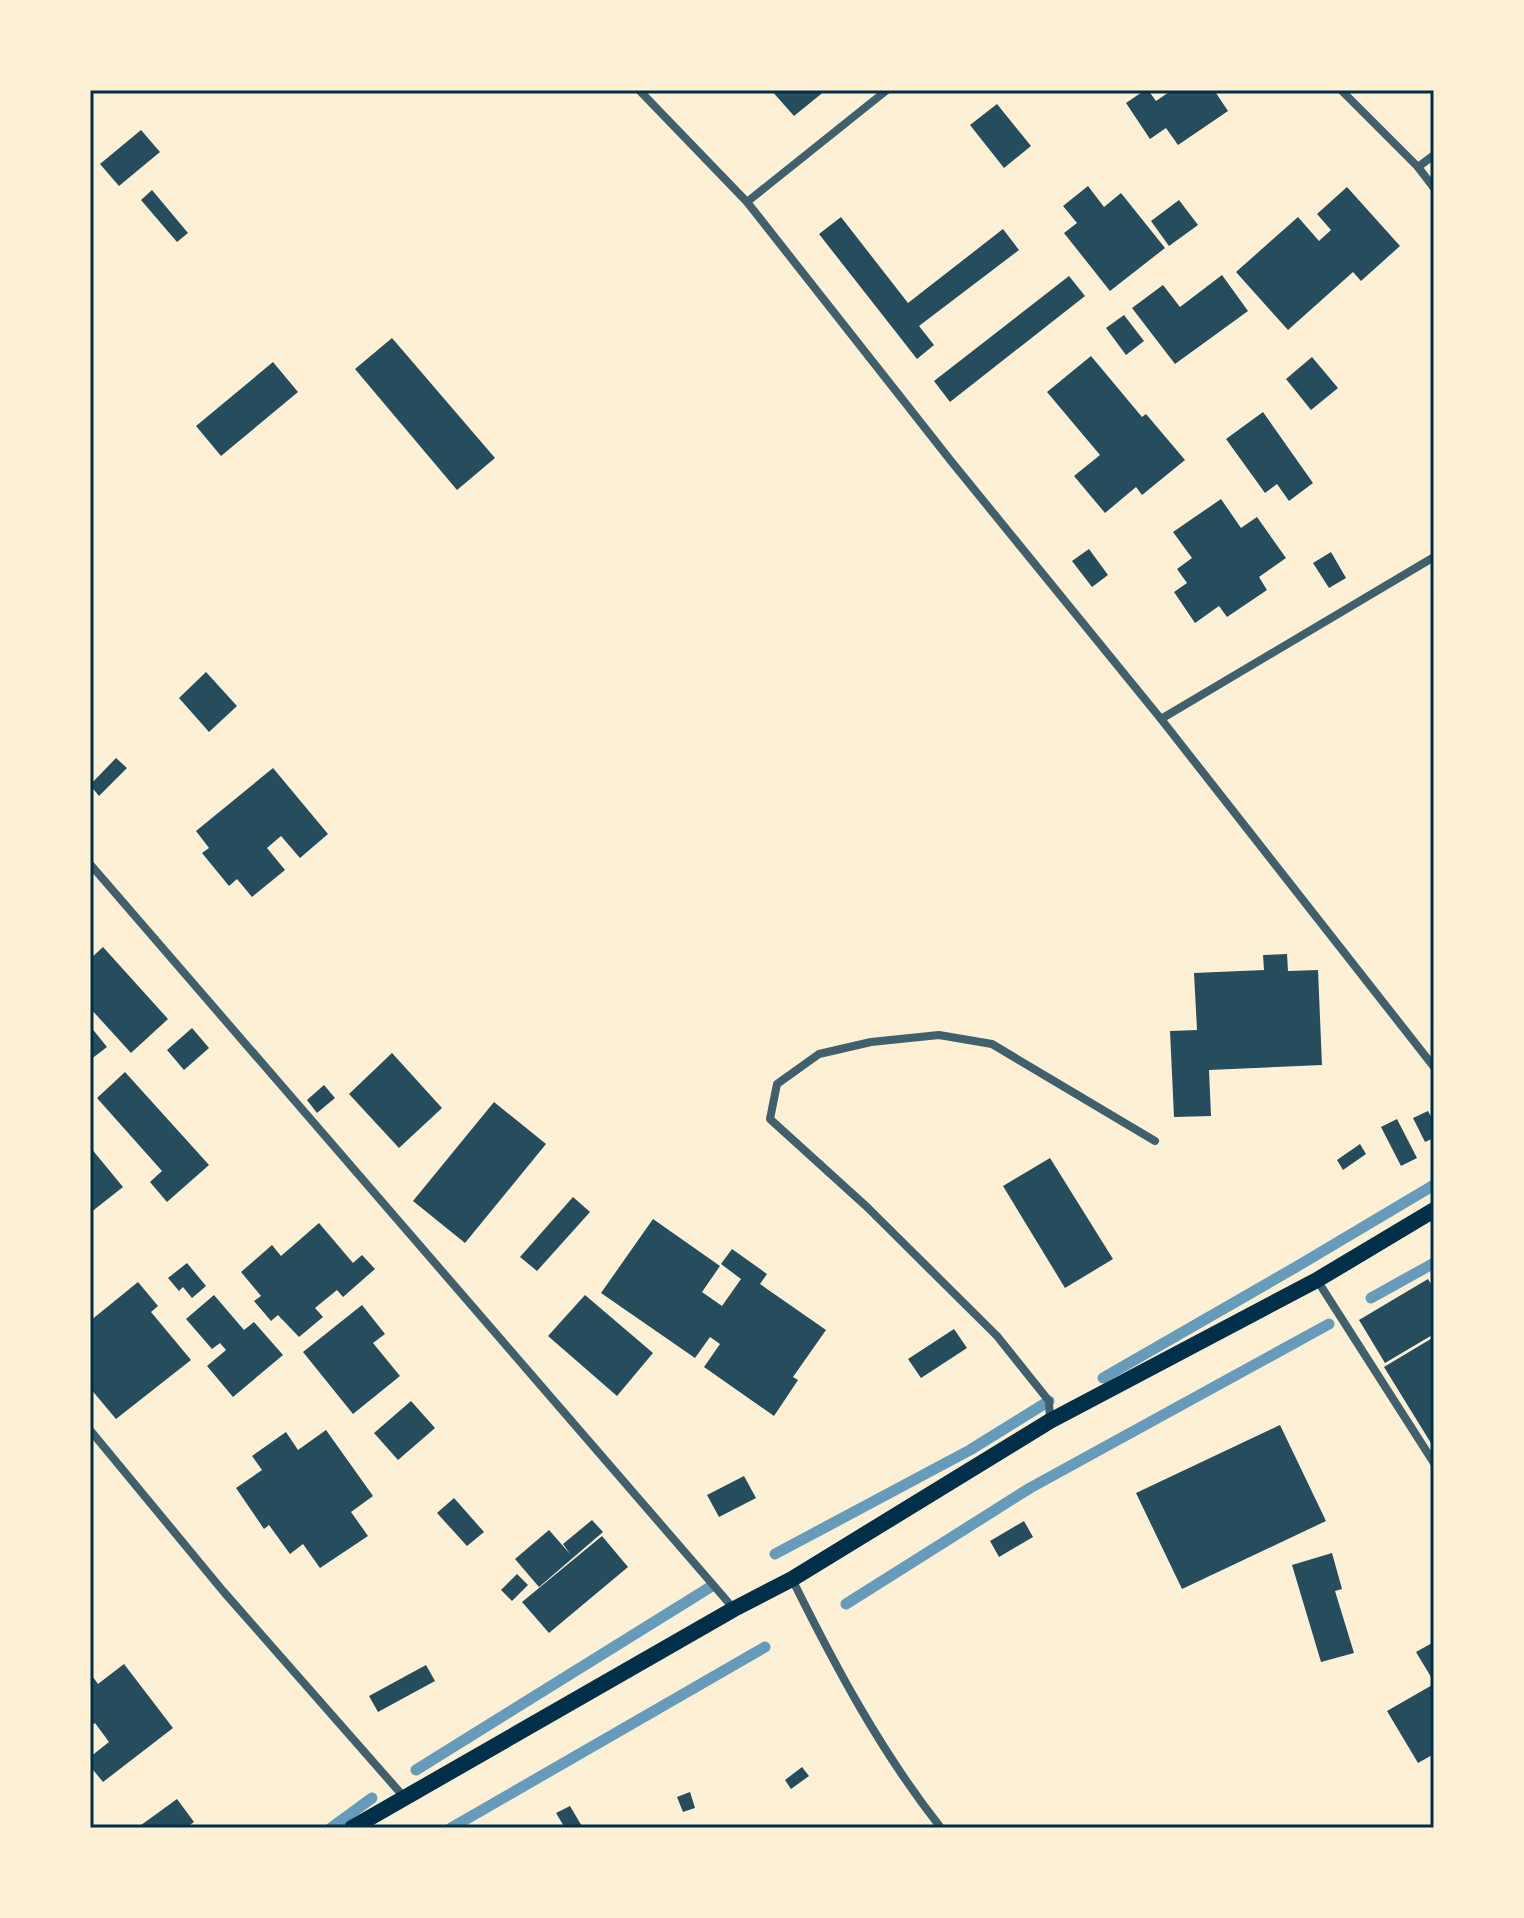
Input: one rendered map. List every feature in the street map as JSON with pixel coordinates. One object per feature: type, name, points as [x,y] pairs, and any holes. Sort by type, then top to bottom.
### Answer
[{"type":"main road","points":[[352,1828],[734,1609],[792,1579],[1050,1421],[1317,1280],[1434,1210]]},
{"type":"street","points":[[639,90],[747,202],[951,461],[1161,719],[1434,1067]]},
{"type":"street","points":[[747,202],[887,90]]},
{"type":"street","points":[[1341,90],[1418,167],[1434,188]]},
{"type":"street","points":[[1418,167],[1434,155]]},
{"type":"street","points":[[1161,719],[1434,557]]},
{"type":"street","points":[[90,864],[734,1609]]},
{"type":"street","points":[[1050,1421],[1049,1401],[997,1336],[867,1207],[770,1119],[777,1084],[819,1054],[871,1042],[939,1035],[992,1044],[1155,1141]]},
{"type":"street","points":[[1317,1280],[1434,1463]]},
{"type":"street","points":[[90,1430],[223,1591],[404,1797]]},
{"type":"street","points":[[792,1579],[836,1668],[919,1801],[941,1828]]},
{"type":"building","points":[[771,90],[826,90],[794,116]]},
{"type":"building","points":[[1145,90],[1156,101],[1172,90],[1214,90],[1228,111],[1178,145],[1166,128],[1150,139],[1126,103]]},
{"type":"building","points":[[997,104],[1031,146],[1004,168],[970,125]]},
{"type":"building","points":[[141,130],[160,152],[119,186],[100,164]]},
{"type":"building","points":[[1088,186],[1104,207],[1121,193],[1165,248],[1110,291],[1064,233],[1077,223],[1063,206]]},
{"type":"building","points":[[1347,187],[1400,246],[1361,281],[1353,272],[1288,330],[1236,272],[1298,217],[1319,241],[1331,230],[1317,214]]},
{"type":"building","points":[[152,190],[188,233],[177,242],[141,200]]},
{"type":"building","points":[[1179,200],[1198,225],[1169,246],[1151,221]]},
{"type":"building","points":[[841,217],[908,303],[1003,229],[1019,250],[919,326],[934,345],[917,359],[819,234]]},
{"type":"building","points":[[1222,275],[1248,311],[1175,364],[1132,308],[1163,285],[1180,307]]},
{"type":"building","points":[[1069,276],[1085,296],[950,402],[934,381]]},
{"type":"building","points":[[1124,315],[1144,341],[1126,355],[1106,328]]},
{"type":"building","points":[[392,338],[495,458],[457,490],[355,369]]},
{"type":"building","points":[[1091,356],[1142,417],[1146,414],[1185,460],[1142,495],[1136,487],[1105,513],[1074,476],[1100,455],[1047,392]]},
{"type":"building","points":[[1312,357],[1338,388],[1311,410],[1286,379]]},
{"type":"building","points":[[273,362],[298,392],[221,456],[196,426]]},
{"type":"building","points":[[1263,412],[1313,483],[1289,501],[1277,484],[1265,493],[1226,439]]},
{"type":"building","points":[[1221,499],[1241,528],[1257,517],[1286,558],[1259,577],[1267,590],[1227,617],[1219,606],[1195,623],[1174,592],[1187,583],[1177,569],[1192,558],[1173,532]]},
{"type":"building","points":[[1089,549],[1108,575],[1092,587],[1072,561]]},
{"type":"building","points":[[1331,552],[1346,578],[1329,588],[1313,563]]},
{"type":"building","points":[[206,672],[237,706],[209,732],[179,698]]},
{"type":"building","points":[[116,758],[127,768],[99,796],[90,785]]},
{"type":"building","points":[[273,768],[328,834],[300,858],[281,836],[267,848],[285,870],[252,897],[237,879],[229,886],[202,853],[209,848],[196,831]]},
{"type":"building","points":[[103,947],[168,1019],[131,1053],[90,1008],[90,959]]},
{"type":"building","points":[[1287,954],[1288,971],[1318,970],[1322,1065],[1209,1070],[1211,1116],[1174,1117],[1170,1031],[1197,1030],[1194,973],[1264,970],[1263,955]]},
{"type":"building","points":[[90,1026],[107,1047],[90,1060]]},
{"type":"building","points":[[192,1028],[209,1048],[184,1070],[167,1050]]},
{"type":"building","points":[[392,1053],[442,1108],[399,1148],[349,1094]]},
{"type":"building","points":[[125,1072],[209,1165],[167,1202],[150,1182],[162,1171],[97,1098]]},
{"type":"building","points":[[324,1085],[335,1098],[317,1113],[307,1100]]},
{"type":"building","points":[[494,1102],[546,1144],[465,1243],[413,1201]]},
{"type":"building","points":[[1428,1111],[1434,1122],[1434,1138],[1425,1142],[1413,1118]]},
{"type":"building","points":[[1397,1119],[1417,1158],[1401,1166],[1381,1127]]},
{"type":"building","points":[[1360,1144],[1366,1154],[1343,1170],[1337,1160]]},
{"type":"building","points":[[90,1147],[123,1187],[90,1213]]},
{"type":"building","points":[[1050,1158],[1113,1259],[1065,1288],[1003,1186]]},
{"type":"building","points":[[573,1197],[590,1212],[537,1271],[520,1257]]},
{"type":"building","points":[[653,1219],[720,1266],[702,1292],[722,1306],[741,1279],[721,1264],[732,1249],[767,1274],[760,1284],[826,1330],[793,1377],[798,1380],[774,1416],[704,1367],[720,1344],[710,1337],[695,1358],[601,1293]]},
{"type":"building","points":[[319,1223],[353,1263],[362,1255],[375,1269],[343,1297],[337,1290],[315,1308],[323,1317],[299,1337],[278,1315],[271,1321],[254,1301],[261,1296],[241,1272],[272,1245],[281,1256]]},
{"type":"building","points":[[187,1263],[206,1286],[192,1298],[183,1287],[179,1291],[168,1278]]},
{"type":"building","points":[[1428,1279],[1434,1289],[1434,1334],[1385,1363],[1359,1320]]},
{"type":"building","points":[[138,1282],[158,1306],[151,1312],[191,1360],[116,1419],[90,1388],[90,1321]]},
{"type":"building","points":[[214,1295],[244,1330],[254,1322],[283,1355],[233,1397],[207,1366],[226,1350],[220,1343],[212,1349],[186,1319]]},
{"type":"building","points":[[585,1295],[653,1353],[617,1396],[548,1336]]},
{"type":"building","points":[[362,1305],[385,1334],[373,1343],[400,1376],[353,1414],[303,1352]]},
{"type":"building","points":[[954,1329],[967,1348],[921,1378],[908,1359]]},
{"type":"building","points":[[1434,1337],[1434,1448],[1384,1367]]},
{"type":"building","points":[[411,1401],[435,1428],[398,1460],[374,1433]]},
{"type":"building","points":[[1280,1425],[1326,1521],[1182,1589],[1136,1493]]},
{"type":"building","points":[[326,1430],[373,1496],[351,1512],[368,1536],[320,1568],[303,1544],[290,1554],[269,1525],[264,1529],[236,1488],[262,1470],[252,1456],[286,1432],[298,1450]]},
{"type":"building","points":[[744,1476],[756,1498],[719,1517],[707,1495]]},
{"type":"building","points":[[454,1498],[484,1532],[467,1546],[437,1513]]},
{"type":"building","points":[[592,1520],[603,1532],[539,1587],[515,1559],[549,1530],[570,1554],[563,1544]]},
{"type":"building","points":[[1024,1521],[1033,1537],[999,1557],[990,1541]]},
{"type":"building","points":[[602,1536],[628,1567],[549,1633],[522,1602]]},
{"type":"building","points":[[1332,1553],[1342,1589],[1335,1591],[1354,1653],[1321,1662],[1292,1565]]},
{"type":"building","points":[[517,1574],[528,1585],[512,1601],[501,1590]]},
{"type":"building","points":[[1434,1642],[1434,1682],[1416,1652]]},
{"type":"building","points":[[124,1664],[173,1728],[103,1782],[90,1766],[90,1757],[109,1742],[95,1723],[90,1727],[90,1673],[98,1684]]},
{"type":"building","points":[[426,1665],[435,1681],[378,1712],[369,1696]]},
{"type":"building","points":[[1434,1684],[1434,1754],[1418,1763],[1387,1711]]},
{"type":"building","points":[[802,1767],[809,1776],[791,1789],[785,1780]]},
{"type":"building","points":[[690,1792],[695,1808],[683,1812],[677,1797]]},
{"type":"building","points":[[177,1799],[194,1822],[186,1828],[137,1828]]},
{"type":"building","points":[[570,1806],[583,1828],[565,1828],[556,1813]]},
{"type":"waterway","points":[[1103,1378],[1434,1185]]},
{"type":"waterway","points":[[1371,1298],[1434,1263]]},
{"type":"waterway","points":[[846,1604],[1030,1488],[1329,1324]]},
{"type":"waterway","points":[[775,1554],[970,1450],[1049,1401]]},
{"type":"waterway","points":[[416,1770],[712,1586]]},
{"type":"waterway","points":[[451,1828],[765,1647]]},
{"type":"waterway","points":[[331,1828],[372,1798]]}]
